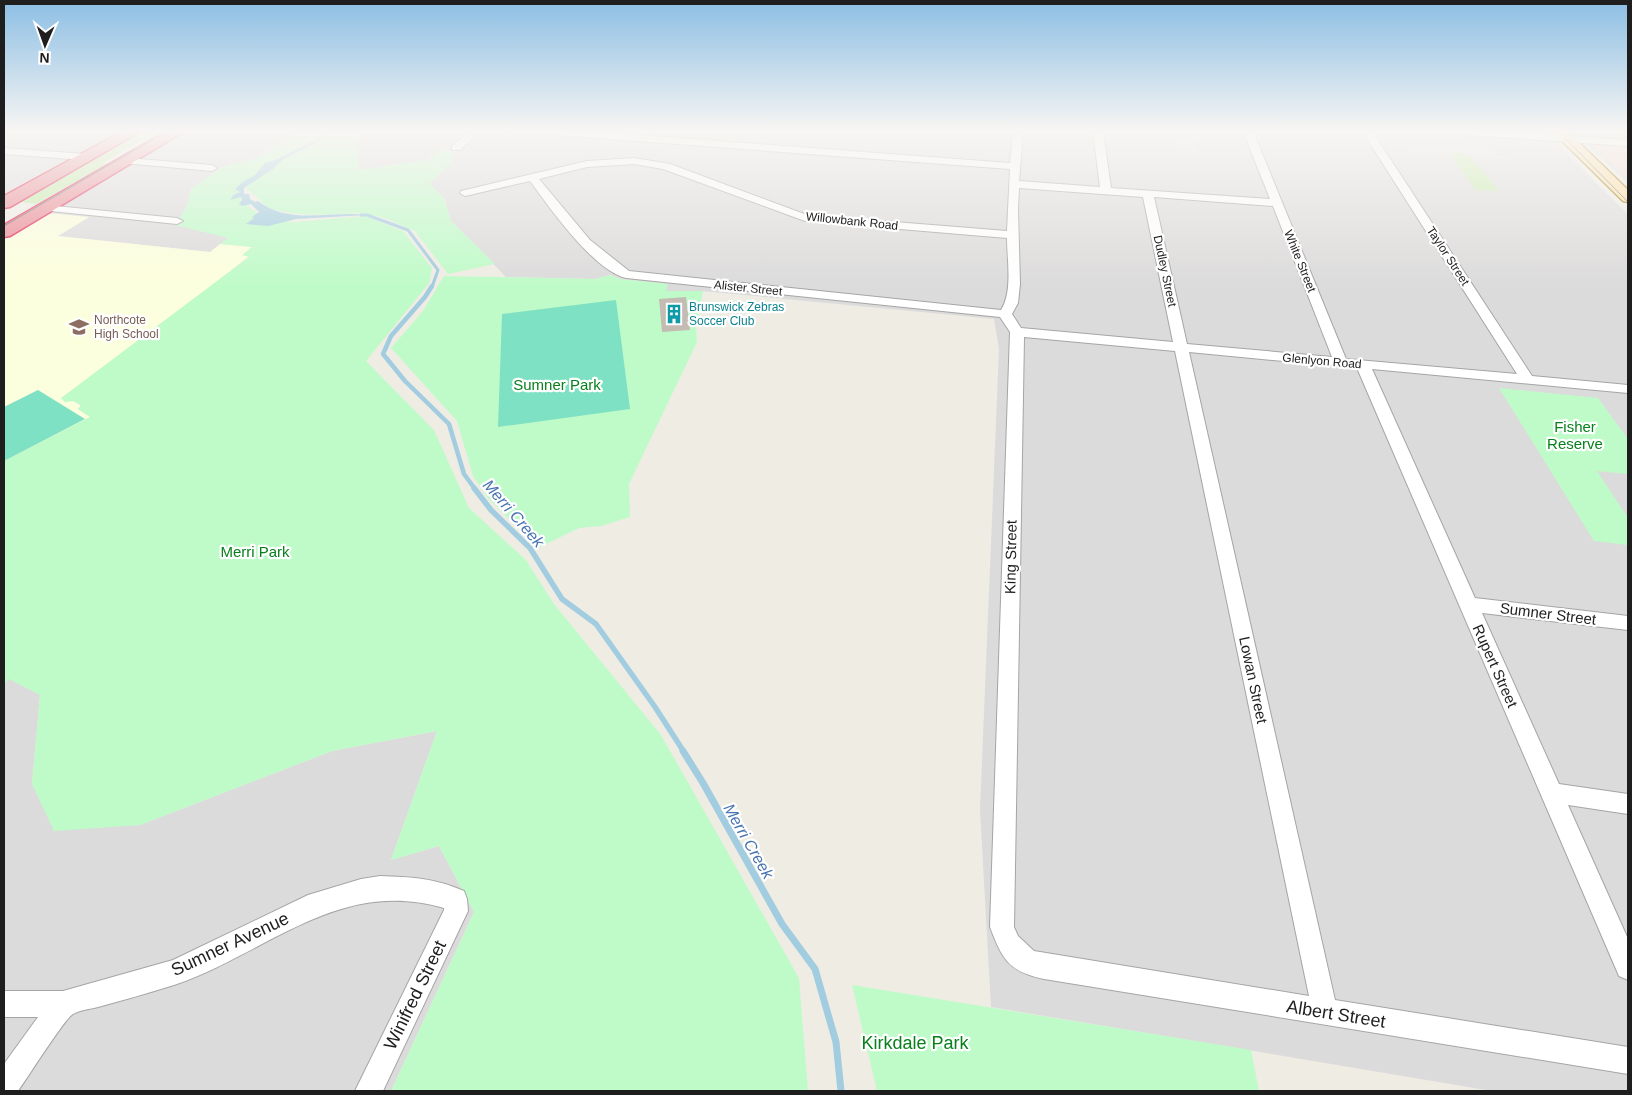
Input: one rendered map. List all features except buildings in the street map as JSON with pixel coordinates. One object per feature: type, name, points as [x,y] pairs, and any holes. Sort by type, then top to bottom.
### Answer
[{"type":"highway","points":[[4,203],[41,182]]},
{"type":"highway","points":[[4,232],[90,182]]},
{"type":"highway","points":[[4,203],[45,208]]},
{"type":"highway","points":[[4,208],[26,210],[45,208]]},
{"type":"main road","points":[[1612,182],[1628,198]]},
{"type":"street","name":"Willowbank Road","points":[[466,193],[511,182]]},
{"type":"street","name":"Alister Street","points":[[536,182],[589,247],[609,264],[626,274],[1005,314]]},
{"type":"street","name":"Willowbank Road","points":[[709,182],[805,218],[1011,235]]},
{"type":"street","points":[[1105,182],[1106,191]]},
{"type":"street","name":"White Street","points":[[1269,182],[1341,362]]},
{"type":"street","name":"Taylor Street","points":[[1400,182],[1528,380]]},
{"type":"street","points":[[1016,332],[1005,314],[1012,303],[1014,284],[1011,235],[1014,184],[1277,203]]},
{"type":"street","name":"Dudley Street","points":[[1148,194],[1182,348]]},
{"type":"street","points":[[45,208],[177,222]]},
{"type":"street","name":"Glenlyon Road","points":[[1016,332],[1628,389]]},
{"type":"street","name":"King Street","points":[[1016,332],[1002,927],[1009,945],[1028,963],[1044,966]]},
{"type":"street","name":"Lowan Street","points":[[1182,348],[1325,1012]]},
{"type":"street","name":"Rupert Street","points":[[1363,364],[1628,967]]},
{"type":"street","name":"Sumner Street","points":[[1468,604],[1628,623]]},
{"type":"street","points":[[1552,793],[1628,804]]},
{"type":"street","name":"Sumner Avenue","points":[[4,1004],[63,1004],[175,972],[226,949],[308,907],[361,891],[380,888],[420,889],[455,898]]},
{"type":"street","name":"Winifred Street","points":[[370,1091],[456,911],[455,898]]},
{"type":"street","name":"Albert Street","points":[[1044,966],[1628,1061]]},
{"type":"street","points":[[4,1087],[63,1004]]},
{"type":"shaded area","points":[[4,182],[26,182],[4,194]]},
{"type":"shaded area","points":[[101,182],[201,182],[191,189],[188,204],[180,219],[229,238],[210,252],[57,236],[88,218],[47,213]]},
{"type":"shaded area","points":[[1596,182],[1628,214],[1628,1091],[1492,1091],[991,1007],[980,810],[999,349],[994,319],[703,291],[666,291],[667,284],[620,279],[611,275],[595,279],[506,277],[451,221],[444,198],[429,183]]},
{"type":"shaded area","name":"Northcote High School","points":[[47,213],[89,217],[58,236],[210,252],[220,244],[252,247],[243,255],[249,256],[65,402],[73,401],[81,406],[78,409],[90,417],[4,461],[4,238]]},
{"type":"shaded area","points":[[9,678],[40,695],[32,784],[140,825],[332,751],[437,731],[391,860],[439,846],[474,912],[391,1091],[4,1091],[4,684]]},
{"type":"green space","points":[[47,182],[75,182],[36,204],[13,201]]},
{"type":"green space","name":"Merri Park","points":[[201,182],[245,182],[238,188],[241,201],[263,217],[293,222],[365,216],[403,231],[432,268],[429,283],[366,361],[434,430],[469,508],[526,560],[554,604],[661,735],[799,978],[808,1091],[391,1091],[474,912],[439,846],[391,860],[437,731],[332,751],[140,825],[54,831],[32,784],[40,695],[9,679],[4,684],[4,461],[90,417],[78,409],[81,405],[73,401],[65,402],[61,398],[249,257],[242,255],[252,247],[220,244],[228,238],[175,225],[188,204],[191,189]]},
{"type":"green space","name":"Merri Park","points":[[247,182],[430,182],[444,198],[451,221],[495,264],[448,274],[415,231],[385,218],[359,213],[312,215],[270,209],[246,188]]},
{"type":"green space","points":[[1470,182],[1492,182],[1499,191],[1476,190]]},
{"type":"green space","name":"Sumner Park","points":[[611,275],[620,279],[668,284],[666,291],[703,291],[696,328],[697,342],[629,484],[630,517],[601,526],[579,528],[538,548],[488,498],[473,476],[457,421],[391,348],[423,311],[444,276],[595,279]]},
{"type":"green space","points":[[616,300],[630,409],[498,427],[502,314]]},
{"type":"green space","name":"Fisher Reserve","points":[[1499,388],[1598,398],[1628,439],[1628,474],[1597,471],[1628,518],[1628,545],[1594,541]]},
{"type":"green space","points":[[38,390],[85,419],[4,461],[4,407]]},
{"type":"green space","name":"Kirkdale Park","points":[[852,985],[1251,1050],[1259,1091],[877,1091]]},
{"type":"water","points":[[243,182],[253,182],[244,188],[244,194],[249,194],[250,199],[255,202],[258,201],[270,209],[283,213],[311,216],[367,215],[296,219],[268,226],[246,224],[259,212],[251,204],[242,206],[239,204],[242,200],[241,197],[230,200],[240,192],[235,189]]},
{"type":"waterway","name":"Merri Creek","points":[[361,215],[367,215],[408,230],[438,270],[432,287]]},
{"type":"waterway","name":"Merri Creek","points":[[432,286],[425,297],[391,336],[383,354],[405,381],[449,424],[464,474],[475,489]]},
{"type":"waterway","name":"Merri Creek","points":[[474,488],[491,510],[530,548],[562,599],[596,624],[655,707],[684,752]]},
{"type":"waterway","name":"Merri Creek","points":[[683,751],[782,924],[815,969],[836,1042],[841,1091]]},
{"type":"tram line","points":[[4,226],[80,182]]},
{"type":"tram line","points":[[1608,182],[1628,202]]},
{"type":"place","name":"Brunswick Zebras Soccer Club","points":[[674,314]]},
{"type":"place","name":"Northcote High School","points":[[79,327]]}]
